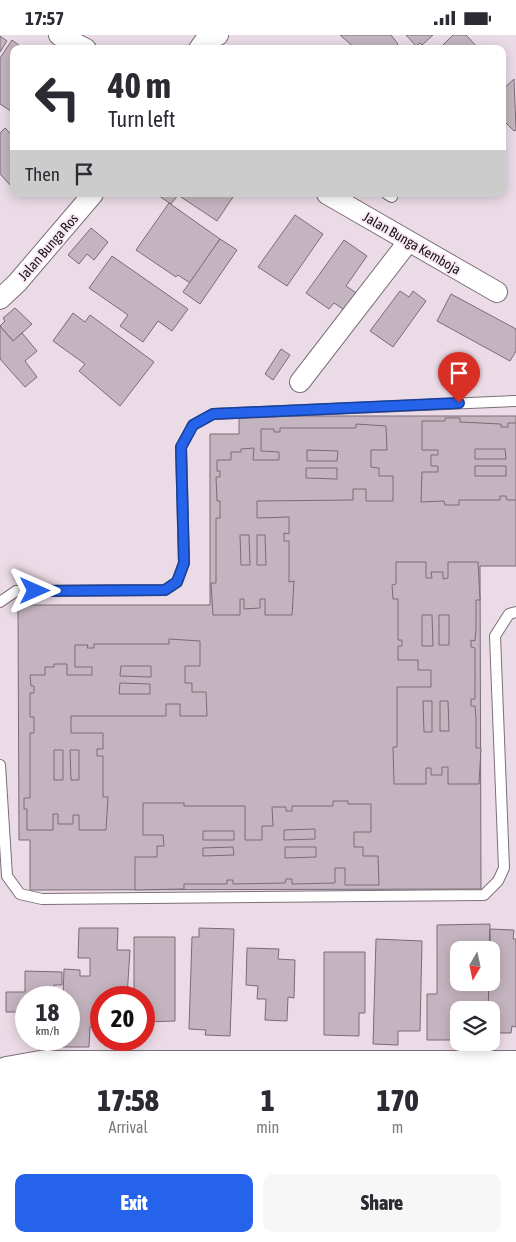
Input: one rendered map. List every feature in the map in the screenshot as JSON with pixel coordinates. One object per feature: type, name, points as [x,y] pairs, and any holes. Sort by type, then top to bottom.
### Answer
[{"type":"street","points":[[59,35],[78,45]]},
{"type":"street","name":"Jalan Bunga Ros","points":[[0,299],[17,283],[91,197]]},
{"type":"street","name":"Jalan Bunga Kemboja","points":[[332,197],[497,291]]},
{"type":"street","points":[[300,382],[408,242]]},
{"type":"street","points":[[6,1067],[40,1061],[300,1063],[516,1061]]},
{"type":"lane","points":[[0,602],[16,591],[165,590],[177,582],[184,563],[181,447],[193,425],[213,414],[516,401]]},
{"type":"lane","points":[[0,765],[7,876],[20,894],[42,899],[484,895],[498,881],[504,868],[495,636],[509,614],[516,612]]},
{"type":"building","points":[[340,35],[391,35],[398,44],[397,45],[351,45]]},
{"type":"building","points":[[406,35],[433,35],[422,45],[420,43],[415,45]]},
{"type":"building","points":[[453,35],[466,35],[475,45],[443,45]]},
{"type":"building","points":[[0,36],[7,41],[0,52]]},
{"type":"building","points":[[12,40],[19,45],[10,45],[10,110],[0,104],[0,58]]},
{"type":"building","points":[[514,79],[516,130],[514,131],[506,123],[506,86]]},
{"type":"building","points":[[5,128],[10,133],[10,185],[0,174],[0,133]]},
{"type":"building","points":[[160,197],[176,197],[171,204]]},
{"type":"building","points":[[181,197],[233,197],[217,221]]},
{"type":"building","points":[[169,203],[220,239],[190,283],[178,275],[176,277],[136,250]]},
{"type":"building","points":[[295,215],[323,234],[287,286],[258,267]]},
{"type":"building","points":[[91,228],[108,242],[94,260],[87,254],[79,264],[68,255]]},
{"type":"building","points":[[220,239],[237,250],[200,304],[183,292]]},
{"type":"building","points":[[344,240],[367,256],[346,286],[358,294],[346,311],[334,303],[329,309],[306,293]]},
{"type":"building","points":[[112,256],[188,309],[172,331],[158,321],[143,342],[120,326],[128,315],[89,288]]},
{"type":"building","points":[[400,291],[409,297],[413,291],[426,301],[393,347],[370,331]]},
{"type":"building","points":[[451,294],[516,329],[516,351],[510,361],[437,321]]},
{"type":"building","points":[[15,308],[32,324],[13,341],[0,326],[5,321],[3,318]]},
{"type":"building","points":[[73,313],[85,322],[90,315],[154,362],[120,406],[79,371],[85,364],[53,341]]},
{"type":"building","points":[[0,326],[13,341],[22,333],[37,351],[25,361],[37,377],[25,387],[0,359]]},
{"type":"building","points":[[281,349],[290,355],[273,380],[265,374]]},
{"type":"building","points":[[239,416],[516,416],[516,566],[480,566],[481,889],[30,890],[30,840],[19,840],[18,605],[210,605],[210,434],[239,434]]},
{"type":"building","points":[[445,418],[460,418],[460,422],[501,424],[501,427],[508,427],[508,423],[516,423],[516,500],[507,500],[506,496],[500,496],[500,500],[459,500],[459,505],[445,505],[444,501],[421,502],[422,472],[438,472],[438,466],[431,466],[431,455],[438,455],[438,450],[422,450],[422,421],[445,421]],"holes":[[[475,449],[505,449],[506,459],[475,459]],[[475,466],[506,466],[506,476],[475,476]]]},
{"type":"building","points":[[356,424],[386,426],[387,450],[371,450],[371,467],[379,468],[379,476],[393,476],[393,501],[366,501],[366,489],[353,489],[353,500],[257,501],[257,518],[289,517],[289,534],[284,533],[284,541],[289,541],[289,582],[294,581],[292,615],[265,615],[265,599],[260,599],[260,608],[244,609],[244,599],[240,599],[240,615],[213,615],[211,583],[216,583],[216,518],[220,518],[220,501],[217,501],[216,477],[220,477],[220,471],[217,471],[217,460],[231,460],[231,452],[241,452],[241,449],[254,448],[253,460],[279,460],[279,452],[261,451],[261,429],[274,429],[274,432],[280,432],[280,428],[356,428]],"holes":[[[307,450],[338,451],[337,461],[307,461]],[[306,468],[337,468],[337,479],[306,478]],[[240,535],[249,535],[250,565],[241,565]],[[257,535],[265,535],[266,565],[257,565]]]},
{"type":"building","points":[[396,562],[426,562],[426,578],[432,578],[431,572],[443,572],[443,579],[448,578],[448,562],[478,562],[480,600],[476,600],[475,641],[471,640],[471,647],[475,648],[475,699],[471,699],[471,706],[475,706],[476,748],[481,748],[479,784],[448,784],[448,767],[442,767],[442,775],[431,775],[431,768],[426,768],[426,784],[394,784],[393,747],[397,747],[397,687],[431,687],[431,670],[418,670],[418,660],[398,660],[398,646],[402,646],[402,640],[398,640],[398,599],[393,599],[392,585],[396,584]],"holes":[[[422,615],[432,615],[433,646],[422,646]],[[439,615],[449,615],[449,645],[439,645]],[[423,701],[432,701],[432,732],[424,732]],[[440,701],[448,701],[449,731],[440,731]]]},
{"type":"building","points":[[169,639],[200,641],[200,666],[185,666],[185,683],[192,683],[192,692],[206,692],[207,716],[180,716],[180,704],[166,704],[166,716],[71,716],[71,733],[103,733],[103,749],[97,749],[97,756],[103,756],[103,797],[108,797],[106,830],[79,830],[79,815],[73,815],[73,824],[58,824],[58,814],[53,814],[53,830],[27,830],[27,809],[24,809],[24,798],[30,798],[30,733],[34,733],[34,717],[30,717],[30,693],[34,693],[34,686],[31,686],[30,675],[45,675],[45,667],[54,667],[54,664],[67,664],[67,675],[92,675],[92,667],[75,667],[75,645],[88,645],[87,648],[94,648],[94,644],[169,644]],"holes":[[[121,666],[151,666],[151,677],[120,676]],[[120,683],[150,684],[150,694],[119,694]],[[54,750],[63,750],[63,780],[54,780]],[[70,750],[79,750],[79,780],[71,780]]]},
{"type":"building","points":[[333,801],[348,801],[348,804],[371,804],[371,832],[354,832],[354,847],[363,847],[363,856],[378,856],[379,885],[345,885],[345,868],[335,868],[335,883],[292,884],[292,879],[286,879],[285,883],[233,884],[233,880],[227,880],[227,884],[184,884],[184,889],[135,890],[135,857],[157,857],[157,846],[164,846],[163,835],[143,835],[143,803],[184,803],[184,806],[245,806],[245,840],[262,840],[262,826],[273,826],[272,807],[286,807],[286,811],[292,811],[292,806],[333,806]],"holes":[[[315,829],[315,839],[284,840],[284,830]],[[203,831],[234,831],[234,840],[203,840]],[[233,847],[234,855],[203,856],[203,848]],[[285,847],[316,847],[316,857],[285,858]]]},
{"type":"building","points":[[490,924],[489,941],[450,941],[450,991],[489,991],[488,1001],[450,1001],[450,1040],[427,1040],[427,994],[437,994],[437,925]]},
{"type":"building","points":[[79,928],[118,928],[117,950],[130,950],[128,986],[90,986],[89,1047],[80,1047],[80,986],[63,986],[64,969],[80,970],[80,976],[90,976],[90,958],[78,958]]},
{"type":"building","points":[[199,928],[234,929],[230,1036],[205,1035],[206,1030],[189,1029],[192,937],[199,937]]},
{"type":"building","points":[[490,929],[514,930],[513,939],[516,939],[516,1027],[512,1026],[511,1033],[500,1033],[500,1001],[488,1001],[489,991],[500,991],[500,941],[490,941]]},
{"type":"building","points":[[134,937],[175,937],[175,1021],[155,1022],[155,986],[134,986]]},
{"type":"building","points":[[376,939],[422,941],[420,1031],[398,1031],[398,1045],[373,1044]]},
{"type":"building","points":[[247,948],[279,949],[278,959],[295,960],[294,998],[288,997],[287,1021],[265,1020],[266,999],[257,999],[258,986],[246,985]]},
{"type":"building","points":[[324,952],[365,952],[365,1013],[359,1013],[359,1036],[324,1035]]},
{"type":"building","points":[[25,971],[62,972],[62,985],[25,986]]},
{"type":"building","points":[[6,992],[15,992],[15,1012],[6,1012]]},
{"type":"route","points":[[35,591],[165,590],[177,582],[184,563],[181,447],[193,425],[213,414],[459,403]]}]
